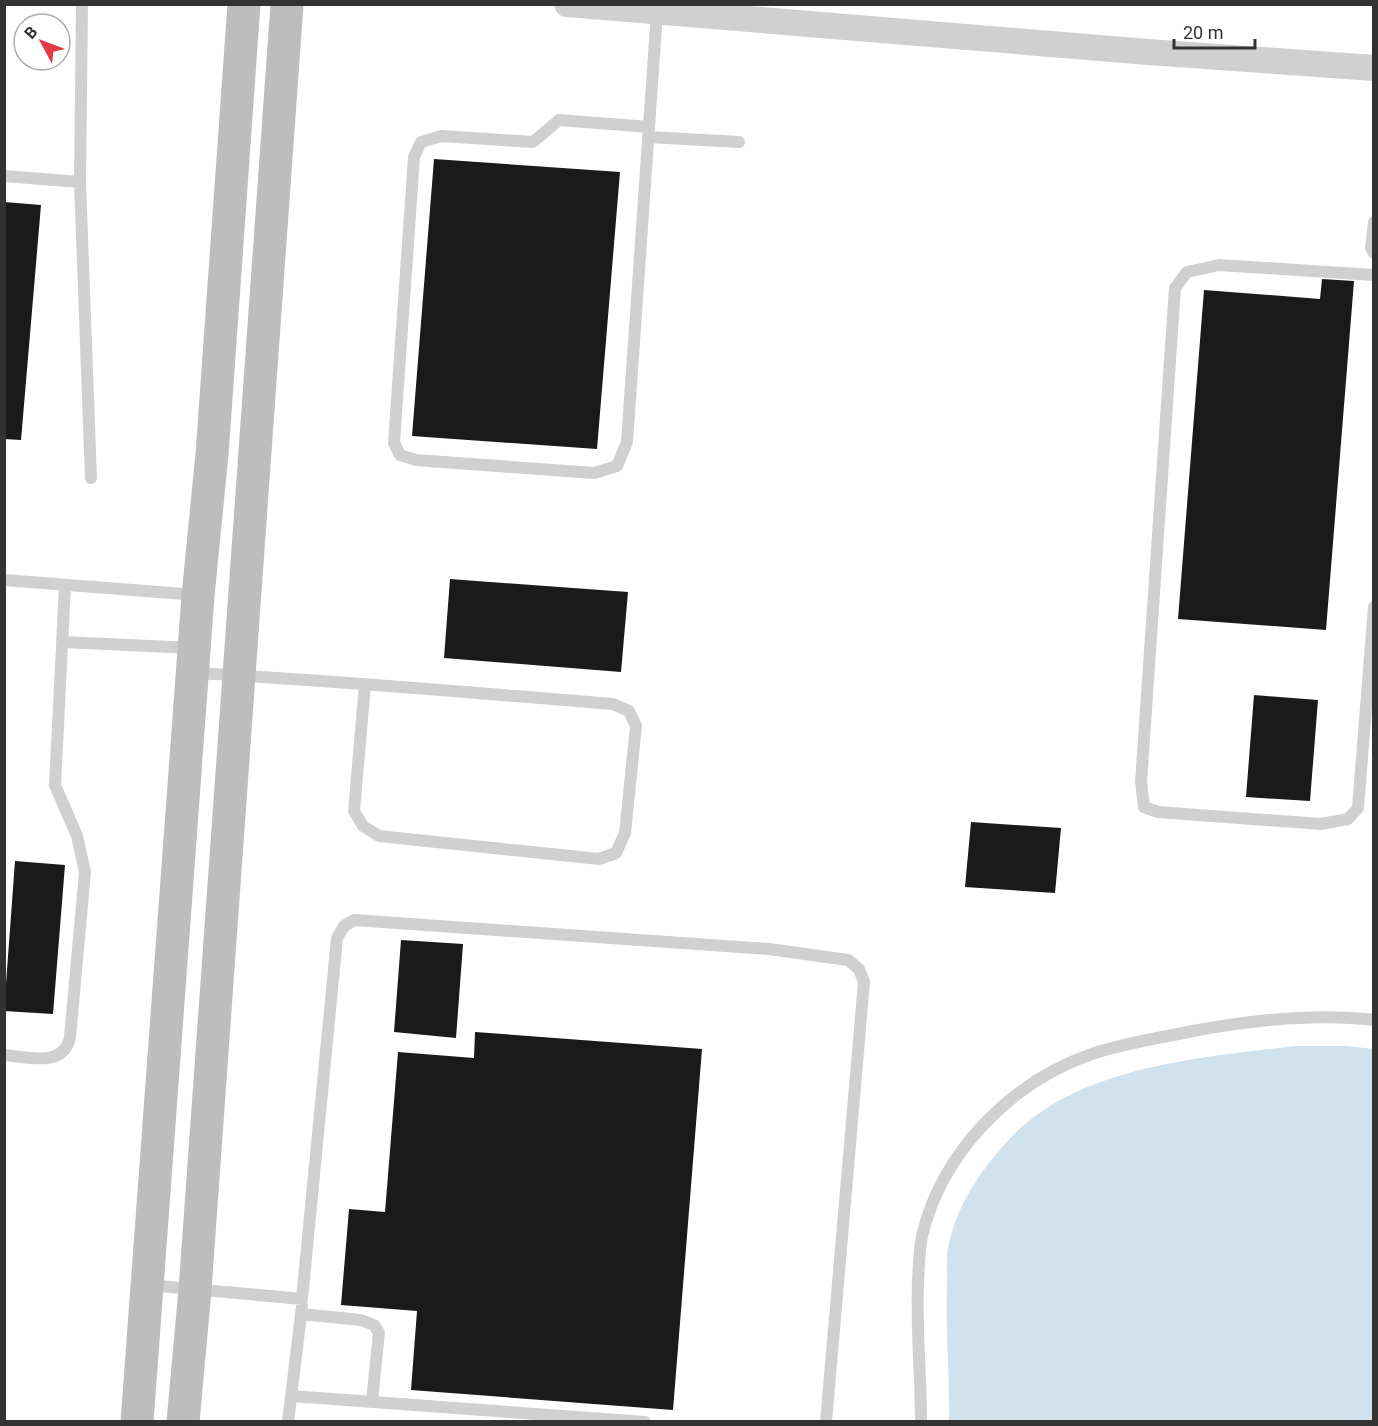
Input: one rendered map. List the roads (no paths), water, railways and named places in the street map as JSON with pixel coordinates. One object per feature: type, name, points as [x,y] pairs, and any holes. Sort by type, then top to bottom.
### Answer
[{"type":"street","points":[[137,1422],[198,596],[212,454],[244,4]]},
{"type":"street","points":[[183,1422],[195,1290],[287,4]]},
{"type":"street","points":[[567,4],[1374,68]]},
{"type":"street","points":[[212,454],[255,457]]},
{"type":"lane","points":[[82,4],[80,182],[91,478]]},
{"type":"lane","points":[[657,12],[649,132],[627,442],[617,466],[594,473],[416,460],[400,456],[394,443],[414,157],[421,142],[441,136],[533,142],[559,120],[649,132],[739,142]]},
{"type":"lane","points":[[4,176],[80,182]]},
{"type":"lane","points":[[1374,222],[1371,248],[1374,253]]},
{"type":"lane","points":[[1374,275],[1219,265],[1187,272],[1175,288],[1141,782],[1144,807],[1158,812],[1321,824],[1348,819],[1358,807],[1374,607]]},
{"type":"lane","points":[[4,580],[198,596]]},
{"type":"lane","points":[[4,1056],[50,1059],[62,1054],[68,1045],[85,872],[77,836],[55,785],[65,586]]},
{"type":"lane","points":[[63,642],[194,661],[239,675],[613,704],[629,711],[636,726],[625,833],[616,853],[599,859],[379,836],[363,826],[354,811],[365,685]]},
{"type":"lane","points":[[288,1422],[301,1314],[337,938],[344,926],[354,920],[769,949],[848,960],[859,969],[864,982],[826,1422]]},
{"type":"lane","points":[[921,1422],[917,1311],[922,1234],[934,1197],[943,1179],[960,1154],[998,1110],[1016,1095],[1056,1071],[1089,1055],[1114,1047],[1223,1026],[1293,1018],[1349,1017],[1374,1020]]},
{"type":"lane","points":[[147,1285],[302,1299]]},
{"type":"lane","points":[[301,1314],[361,1320],[374,1325],[379,1333],[372,1401]]},
{"type":"lane","points":[[291,1396],[645,1422]]},
{"type":"water","points":[[1295,1046],[1347,1046],[1373,1049],[1373,1421],[949,1421],[948,1248],[954,1225],[969,1192],[1008,1140],[1030,1120],[1058,1101],[1122,1075],[1192,1059]]}]
